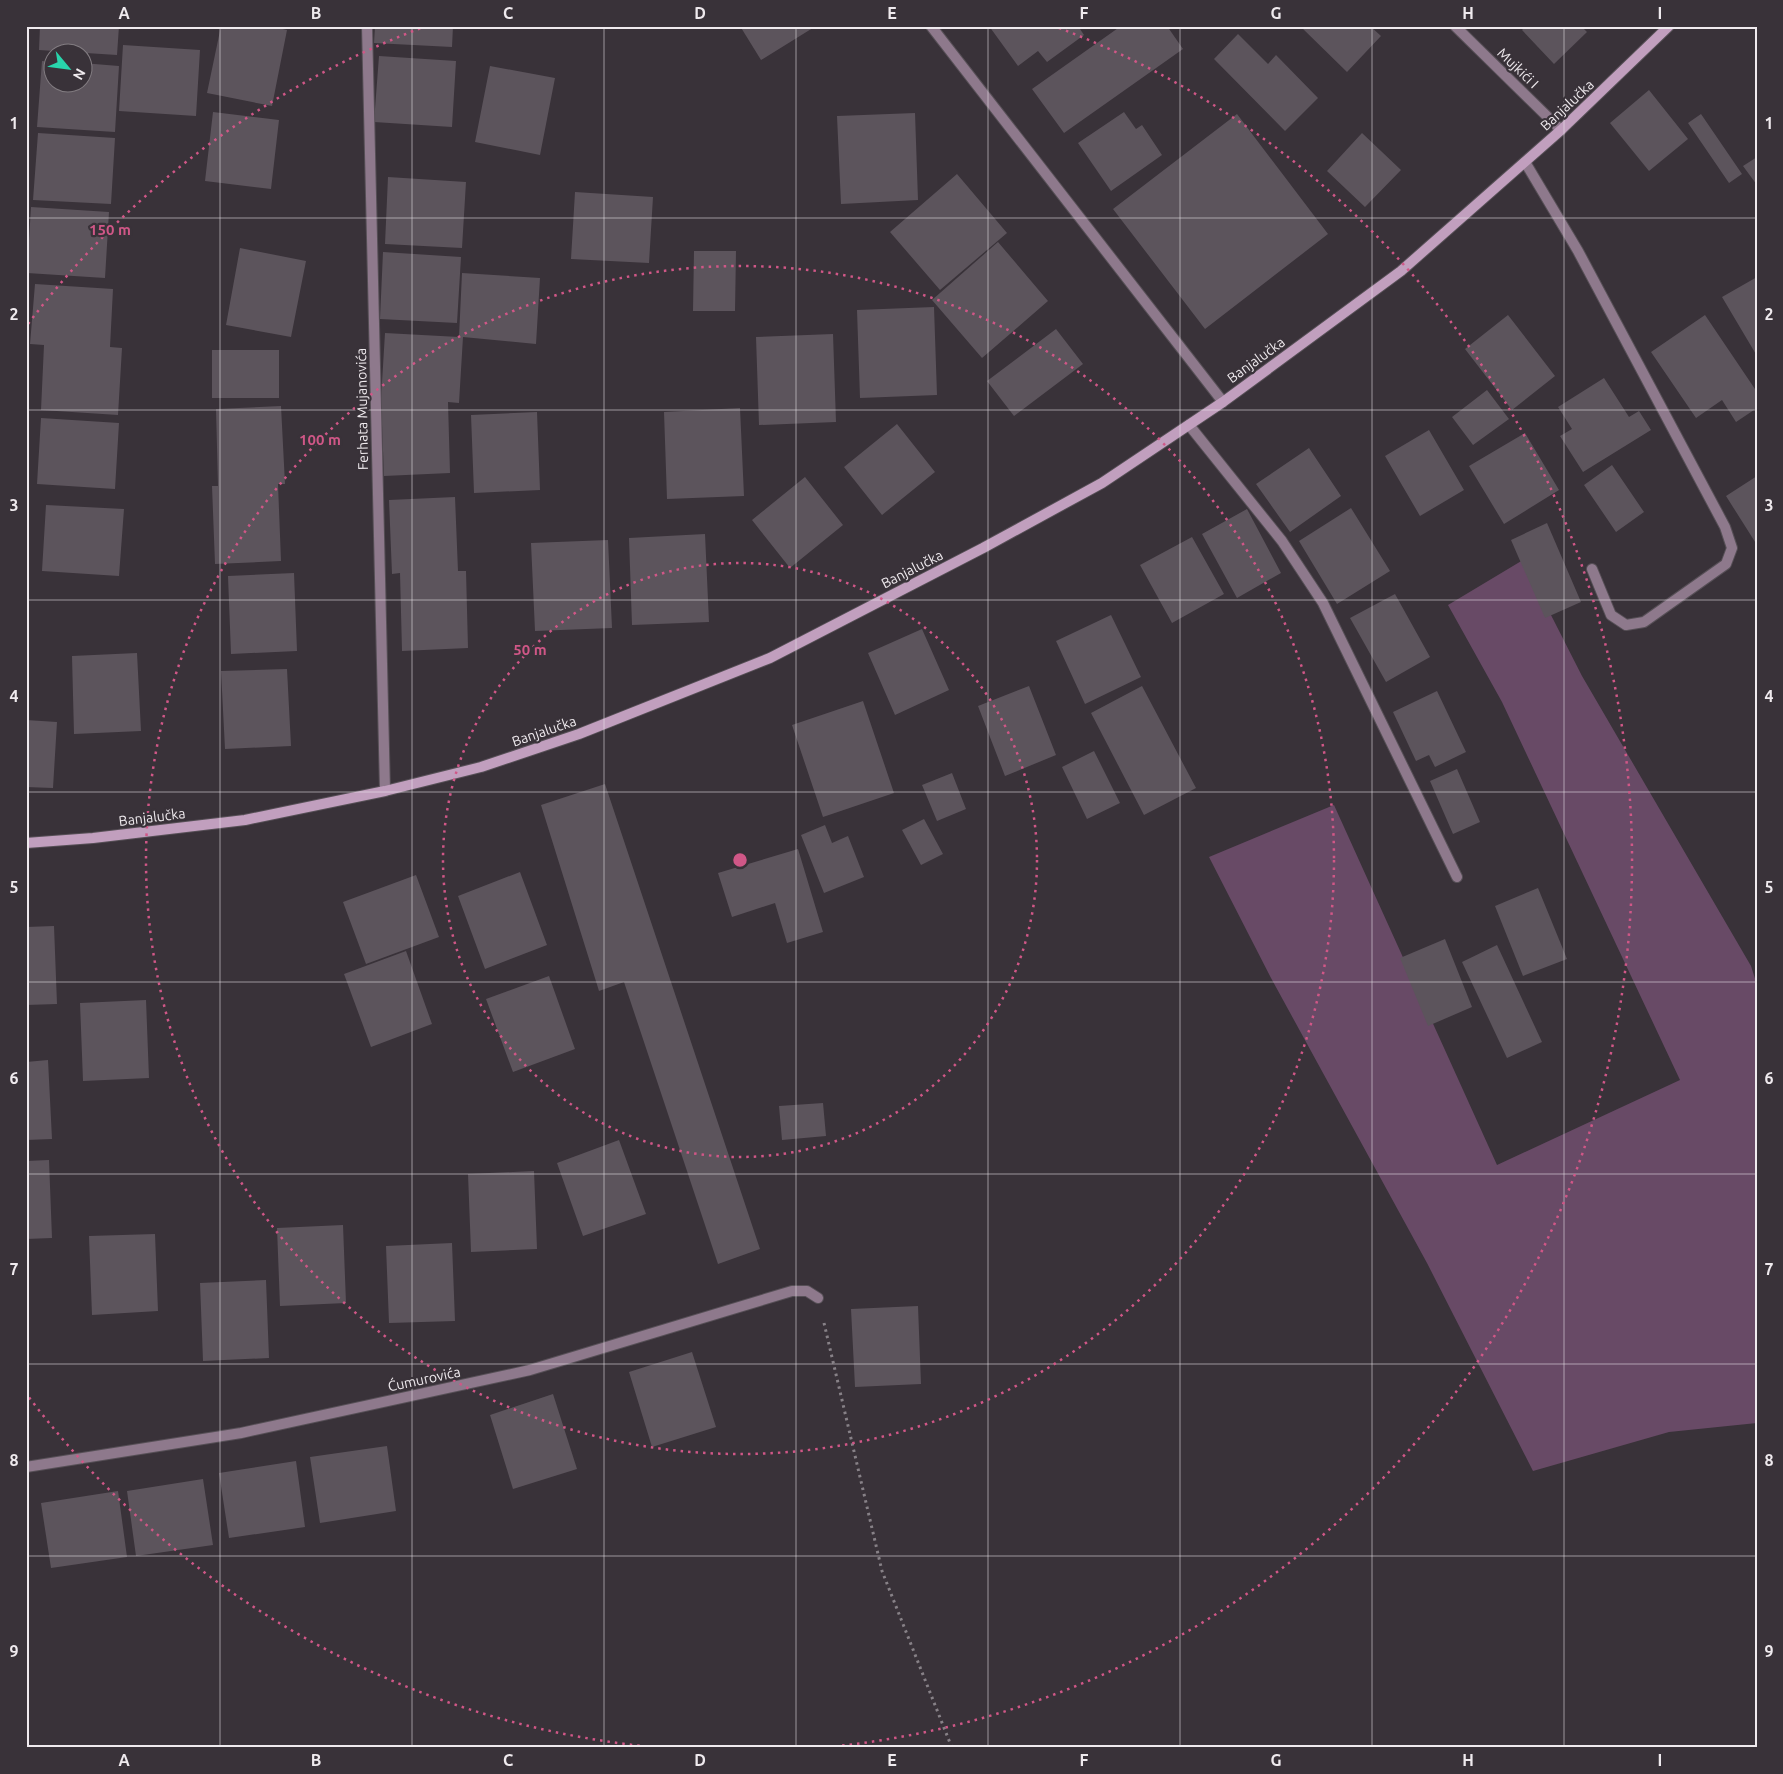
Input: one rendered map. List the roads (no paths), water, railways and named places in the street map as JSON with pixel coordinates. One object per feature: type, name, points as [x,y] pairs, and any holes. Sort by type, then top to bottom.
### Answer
[{"type":"main road","name":"Banjalučka","points":[[26,843],[93,838],[245,820],[385,791],[481,767],[580,734],[770,658],[983,548],[1102,483],[1223,402],[1401,271],[1561,130],[1669,26]]},
{"type":"street","name":"Ferhata Mujanovića","points":[[367,26],[385,791]]},
{"type":"street","points":[[932,26],[1223,402]]},
{"type":"street","name":"Mujkići I","points":[[1455,26],[1561,130]]},
{"type":"street","points":[[1525,162],[1587,268],[1725,527],[1732,548],[1726,564],[1644,622],[1626,625],[1611,615],[1592,570]]},
{"type":"street","points":[[1189,425],[1282,541],[1323,603],[1457,877]]},
{"type":"street","name":"Ćumurovića","points":[[26,1467],[241,1433],[530,1370],[792,1291],[807,1291],[818,1298]]}]
